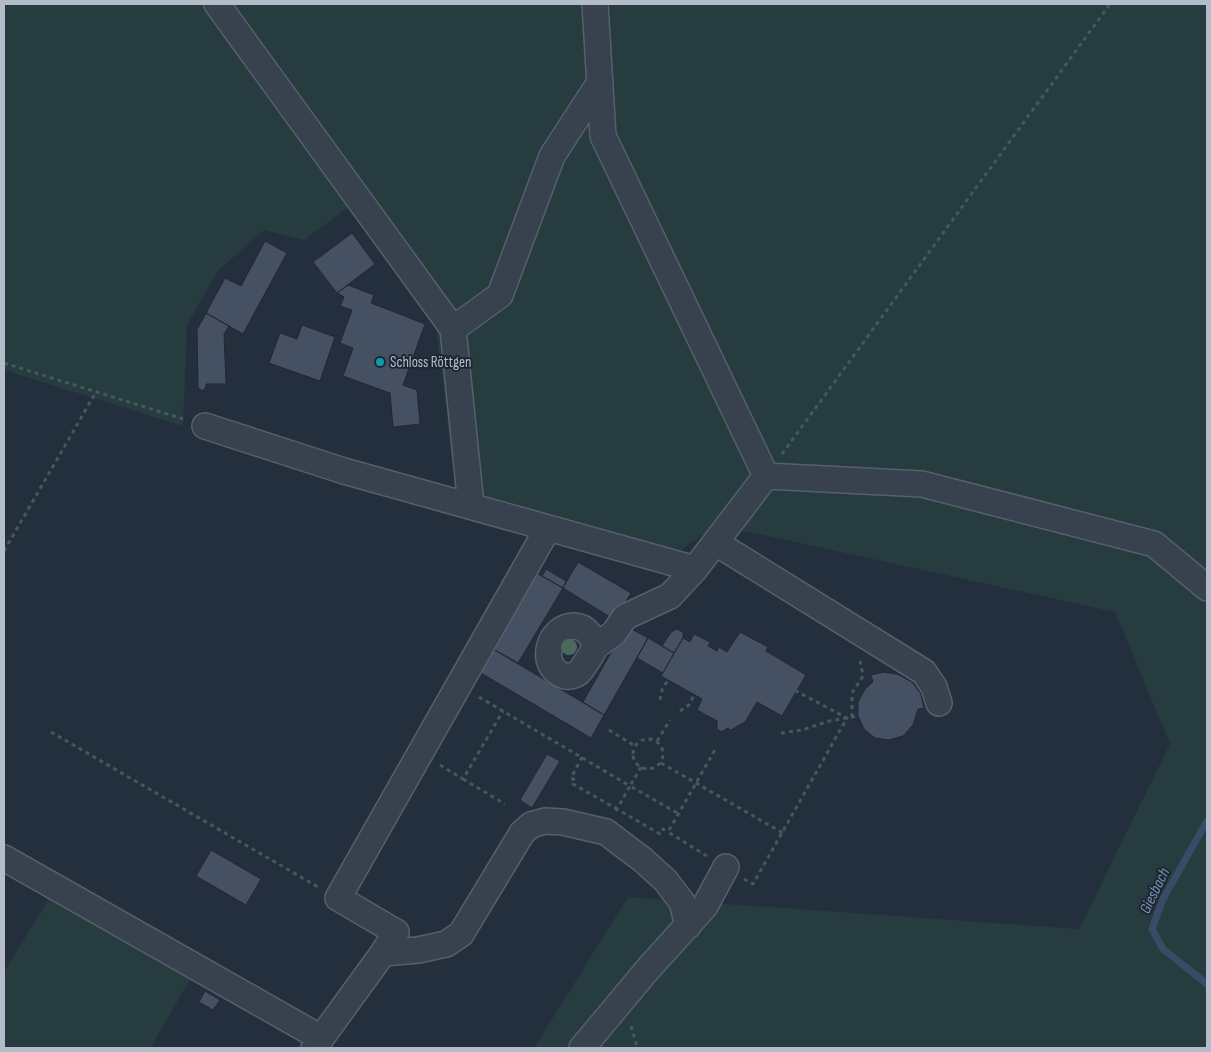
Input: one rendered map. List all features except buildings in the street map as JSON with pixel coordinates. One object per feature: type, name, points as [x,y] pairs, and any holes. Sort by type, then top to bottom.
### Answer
[{"type":"lane","points":[[217,4],[453,330],[471,506]]},
{"type":"lane","points":[[595,4],[603,136],[766,476]]},
{"type":"lane","points":[[453,330],[500,295],[552,156],[600,82]]},
{"type":"lane","points":[[205,426],[344,471],[695,569]]},
{"type":"lane","points":[[596,646],[614,633],[625,616],[670,596],[716,543],[766,476]]},
{"type":"lane","points":[[766,476],[922,484],[1154,544],[1207,588]]},
{"type":"lane","points":[[4,858],[318,1043],[396,932],[338,898],[548,528]]},
{"type":"lane","points":[[716,543],[924,672],[934,687],[938,703]]},
{"type":"lane","points":[[383,953],[418,950],[446,944],[461,934],[522,833],[531,825],[545,821],[563,822],[606,832],[665,880],[682,902],[688,926]]},
{"type":"lane","points":[[582,1048],[704,906],[726,867]]},
{"type":"path","points":[[766,476],[1110,4]]},
{"type":"path","points":[[4,362],[205,426]]},
{"type":"path","points":[[4,551],[96,392]]},
{"type":"path","points":[[582,757],[571,778],[575,780],[574,784],[660,834],[663,829],[753,884],[850,718],[852,693],[863,676],[851,626]]},
{"type":"path","points":[[660,700],[662,690],[668,680]]},
{"type":"path","points":[[458,685],[678,814]]},
{"type":"path","points":[[796,691],[850,718]]},
{"type":"path","points":[[680,711],[689,705],[694,695]]},
{"type":"path","points":[[463,779],[503,711]]},
{"type":"path","points":[[780,732],[802,730],[830,720],[858,716]]},
{"type":"path","points":[[657,741],[670,720]]},
{"type":"path","points":[[609,730],[635,746]]},
{"type":"path","points":[[50,732],[338,898]]},
{"type":"path","points":[[648,738],[657,741],[663,748],[661,763],[650,769],[641,768],[634,760],[633,750],[635,746],[638,742],[648,738]]},
{"type":"path","points":[[668,832],[716,748]]},
{"type":"path","points":[[420,754],[505,804]]},
{"type":"path","points":[[661,763],[697,782],[782,833]]},
{"type":"path","points":[[623,799],[641,768]]},
{"type":"green space","points":[[4,4],[1207,4],[1207,1048],[534,1048],[628,897],[1079,929],[1170,744],[1115,612],[717,525],[675,554],[456,488],[436,328],[350,206],[304,240],[264,230],[218,271],[187,325],[183,426],[4,370]]},
{"type":"green space","points":[[53,892],[194,973],[150,1048],[4,1048],[4,972]]},
{"type":"waterway","name":"Giesbach","points":[[1207,821],[1163,899],[1152,929],[1163,949],[1207,984]]},
{"type":"place","name":"Schloss Röttgen","points":[[380,362]]}]
